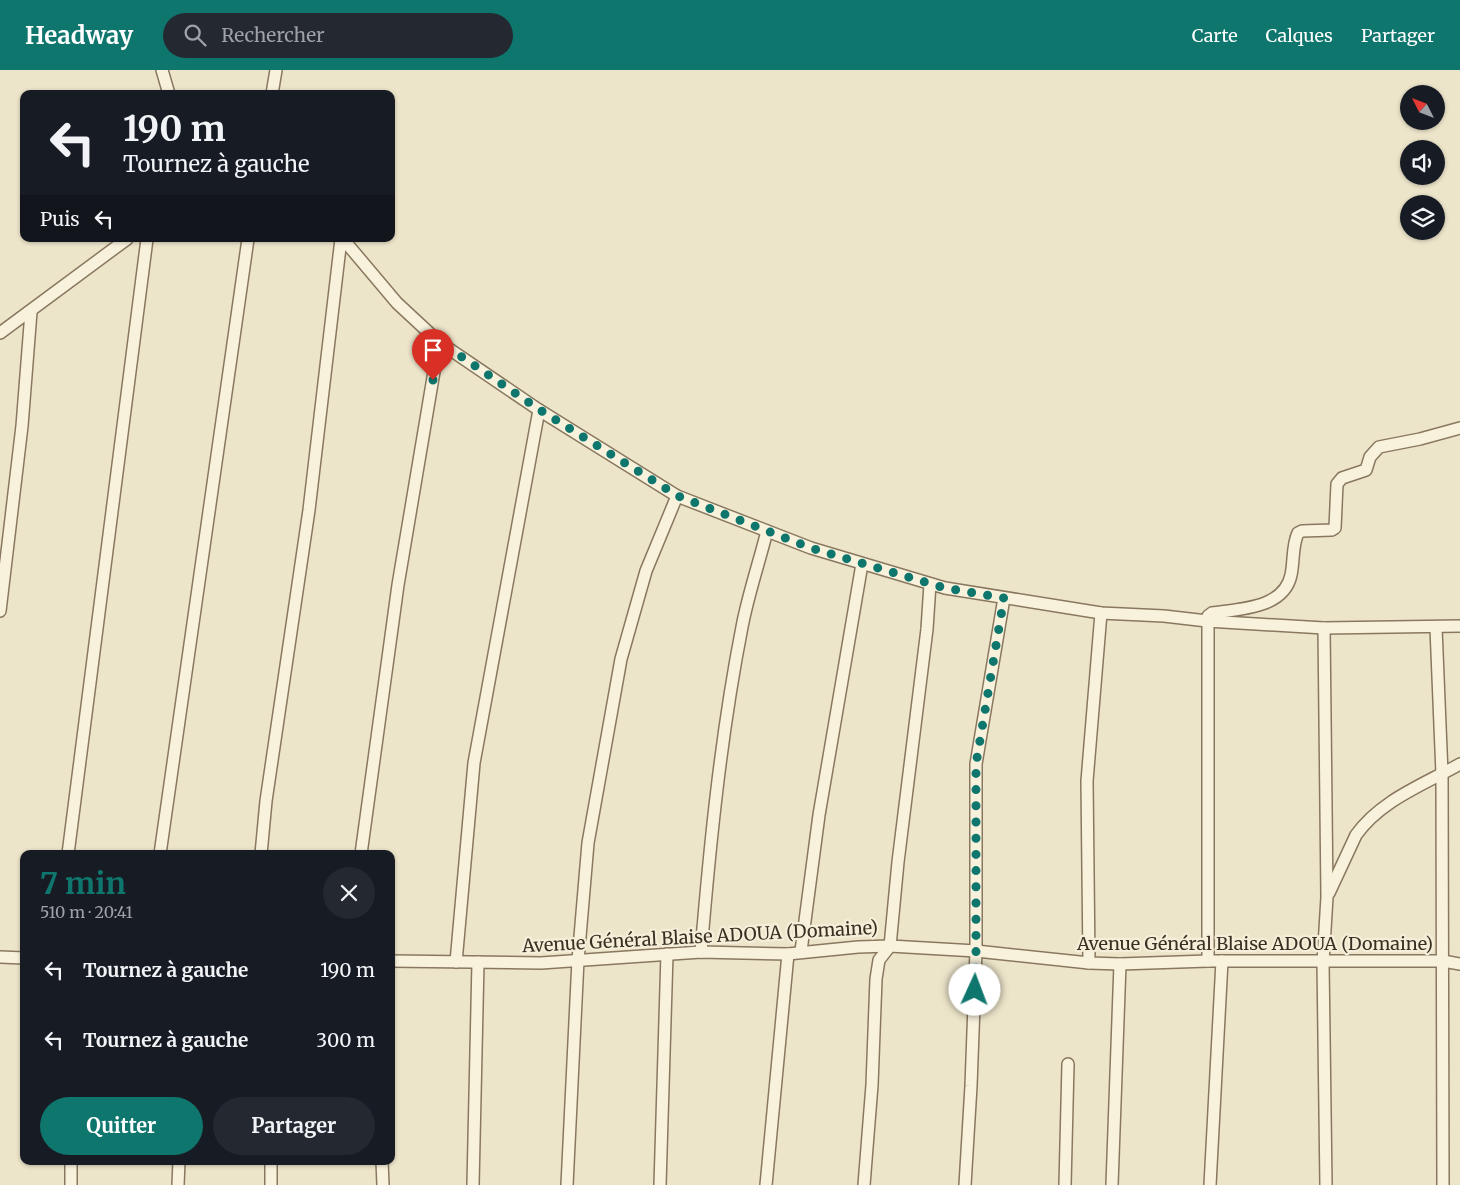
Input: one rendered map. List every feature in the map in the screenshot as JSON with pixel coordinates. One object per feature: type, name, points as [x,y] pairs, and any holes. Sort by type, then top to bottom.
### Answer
[{"type":"street","points":[[162,70],[168,90]]},
{"type":"street","points":[[273,90],[276,70]]},
{"type":"street","points":[[0,333],[31,312],[123,242]]},
{"type":"street","points":[[68,850],[83,723],[147,242]]},
{"type":"street","points":[[161,850],[248,242]]},
{"type":"street","points":[[260,850],[309,510],[342,242]]},
{"type":"street","points":[[345,242],[397,303],[440,342],[540,410],[678,496],[811,548],[945,588],[1101,613],[1324,628],[1436,628],[1460,626]]},
{"type":"street","points":[[0,611],[22,426],[31,312]]},
{"type":"street","points":[[362,850],[398,584],[440,342]]},
{"type":"street","points":[[456,962],[474,762],[540,410]]},
{"type":"street","points":[[1208,961],[1208,616],[1212,613],[1261,605],[1277,597],[1291,578],[1298,533],[1302,531],[1332,530],[1335,528],[1337,484],[1342,478],[1366,470],[1370,457],[1379,447],[1420,439],[1460,428]]},
{"type":"street","points":[[567,1185],[578,960],[588,843],[621,659],[646,571],[678,496]]},
{"type":"street","points":[[701,952],[709,848],[720,754],[742,625],[767,531]]},
{"type":"street","points":[[801,951],[819,815],[862,564]]},
{"type":"street","points":[[864,1185],[872,1085],[876,979],[880,960],[890,946],[899,852],[927,629],[930,584]]},
{"type":"street","points":[[965,1185],[976,951],[976,764],[1004,598]]},
{"type":"street","points":[[1089,963],[1087,780],[1101,613]]},
{"type":"street","points":[[1324,628],[1328,897],[1323,962],[1326,1185]]},
{"type":"street","points":[[1436,628],[1442,774],[1444,1185]]},
{"type":"street","points":[[1328,897],[1361,828],[1395,798],[1460,764]]},
{"type":"street","name":"Avenue Général Blaise ADOUA (Domaine)","points":[[395,961],[541,963],[701,952],[788,954],[801,951],[890,946],[976,951],[1089,963],[1120,964],[1208,961],[1443,961],[1460,964]]},
{"type":"street","points":[[660,1185],[668,954]]},
{"type":"street","points":[[766,1185],[788,954]]},
{"type":"street","points":[[0,958],[20,958]]},
{"type":"street","points":[[473,1185],[478,962]]},
{"type":"street","points":[[1210,1185],[1222,962]]},
{"type":"street","points":[[1112,1185],[1120,964]]},
{"type":"street","points":[[1065,1185],[1068,1064]]},
{"type":"street","points":[[71,1165],[71,1185]]},
{"type":"street","points":[[178,1185],[179,1165]]},
{"type":"street","points":[[271,1165],[271,1185]]},
{"type":"street","points":[[382,1165],[383,1185]]},
{"type":"route","points":[[433,380],[440,342],[594,445],[678,496],[811,548],[945,588],[1004,598],[976,764],[975,990]]}]
